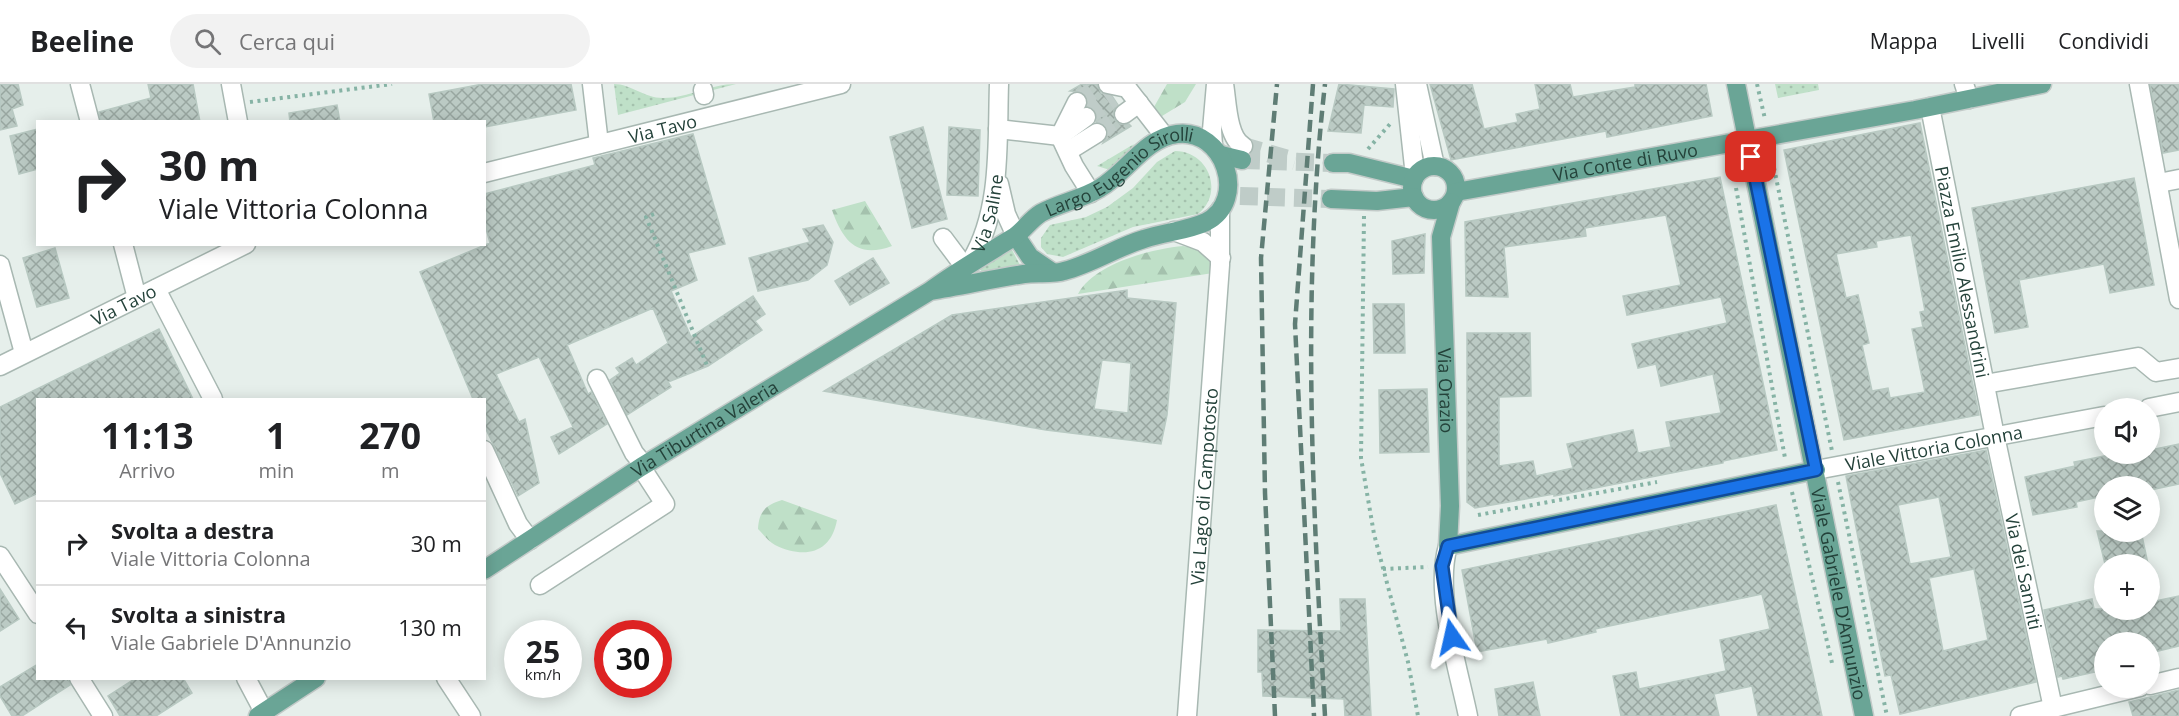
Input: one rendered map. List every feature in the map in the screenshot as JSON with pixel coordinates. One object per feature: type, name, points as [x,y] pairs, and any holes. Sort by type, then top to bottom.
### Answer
[{"type":"main road","name":"Viale Gabriele D'Annunzio","points":[[1736,84],[1864,716]]},
{"type":"main road","name":"Via Conte di Ruvo","points":[[1454,197],[1748,139],[1930,107],[1966,92],[2042,84]]},
{"type":"main road","name":"Largo Eugenio Sirolli","points":[[1016,236],[1042,213],[1091,193],[1116,178],[1146,149],[1166,137],[1186,134],[1217,150],[1227,176],[1228,202]]},
{"type":"main road","points":[[1217,150],[1243,153]]},
{"type":"main road","points":[[1333,163],[1350,163],[1415,177]]},
{"type":"main road","points":[[1331,199],[1420,203],[1441,209],[1454,197],[1456,184],[1449,171],[1435,166],[1423,169],[1415,177]]},
{"type":"main road","points":[[1415,177],[1420,203]]},
{"type":"main road","name":"Via Orazio","points":[[1448,546],[1450,506],[1440,237],[1454,197]]},
{"type":"main road","points":[[1016,236],[1030,257],[1052,272],[1064,271],[1119,247],[1207,221],[1228,202]]},
{"type":"main road","name":"Via Orazio","points":[[1420,203],[1440,237]]},
{"type":"main road","name":"Via Tiburtina Valeria","points":[[486,569],[642,466],[930,291],[967,264],[1016,236]]},
{"type":"main road","name":"Via Tiburtina Valeria","points":[[930,291],[1026,274],[1052,272]]},
{"type":"main road","name":"Viale Vittoria Colonna","points":[[1448,546],[1816,470]]},
{"type":"main road","points":[[261,714],[313,680]]},
{"type":"street","points":[[80,84],[89,120]]},
{"type":"street","points":[[231,84],[236,113]]},
{"type":"street","points":[[592,84],[599,144]]},
{"type":"street","name":"Via Tavo","points":[[486,172],[841,84]]},
{"type":"street","name":"Via Saline","points":[[967,264],[987,231],[998,129],[999,84]]},
{"type":"street","points":[[1216,84],[1212,123],[1217,150]]},
{"type":"street","points":[[1224,84],[1234,134],[1243,153]]},
{"type":"street","points":[[2139,84],[2179,299]]},
{"type":"street","points":[[1407,86],[1435,166]]},
{"type":"street","points":[[1407,86],[1415,177]]},
{"type":"street","points":[[1120,88],[1139,104],[1166,137]]},
{"type":"street","points":[[1124,114],[1139,104]]},
{"type":"street","name":"Piazza Emilio Alessandrini","points":[[1930,107],[1995,436]]},
{"type":"street","points":[[1064,144],[1082,110]]},
{"type":"street","points":[[998,129],[1064,144],[1096,133]]},
{"type":"street","points":[[1064,144],[1091,193]]},
{"type":"street","name":"Via Saline","points":[[995,164],[1006,214],[1016,236]]},
{"type":"street","points":[[2159,183],[2179,179]]},
{"type":"street","name":"Via Lago di Campotosto","points":[[1187,716],[1221,258],[1228,202]]},
{"type":"street","points":[[1174,231],[1203,242],[1221,258]]},
{"type":"street","points":[[943,238],[967,264]]},
{"type":"street","points":[[124,246],[138,298]]},
{"type":"street","name":"Via Tavo","points":[[0,366],[242,246]]},
{"type":"street","points":[[0,265],[24,354]]},
{"type":"street","points":[[156,289],[212,398]]},
{"type":"street","points":[[1985,384],[2138,357],[2156,372],[2179,368]]},
{"type":"street","points":[[540,585],[665,504],[634,453],[597,379]]},
{"type":"street","points":[[2160,406],[2179,402]]},
{"type":"street","name":"Viale Vittoria Colonna","points":[[1816,470],[2094,418]]},
{"type":"street","name":"Via dei Sanniti","points":[[1995,436],[2065,709]]},
{"type":"street","points":[[486,454],[518,524],[530,540]]},
{"type":"street","points":[[1448,546],[1442,566],[1445,598],[1468,716]]},
{"type":"street","points":[[0,556],[36,611]]},
{"type":"street","points":[[2160,683],[2179,678]]},
{"type":"street","points":[[80,680],[103,716]]},
{"type":"street","points":[[247,680],[261,714]]},
{"type":"street","points":[[447,680],[471,716]]},
{"type":"street","points":[[2020,716],[2065,709],[2102,698]]},
{"type":"path","points":[[236,113],[392,84]]},
{"type":"path","points":[[1758,84],[1887,716]]},
{"type":"path","points":[[1735,183],[1785,458],[1834,669]]},
{"type":"path","points":[[1364,211],[1361,458],[1383,569],[1408,662],[1418,716]]},
{"type":"path","points":[[654,214],[646,217],[708,368]]},
{"type":"path","points":[[1774,460],[1785,458]]},
{"type":"path","points":[[1478,515],[1660,481]]},
{"type":"path","points":[[1383,569],[1429,567]]},
{"type":"green space","points":[[614,84],[663,98],[736,84],[618,115]]},
{"type":"green space","points":[[1167,84],[1196,84],[1185,102],[1162,116],[1154,107]]},
{"type":"green space","points":[[1775,84],[1818,84],[1819,90],[1778,98]]},
{"type":"green space","points":[[1134,144],[1117,167],[1110,170],[1097,166]]},
{"type":"green space","points":[[1175,151],[1187,153],[1196,158],[1209,174],[1210,195],[1206,205],[1198,214],[1133,227],[1063,257],[1047,254],[1041,247],[1041,238],[1050,225],[1086,217],[1107,207],[1133,188],[1157,162]]},
{"type":"green space","points":[[865,201],[892,246],[869,250],[861,248],[853,244],[841,231],[832,210]]},
{"type":"green space","points":[[1183,246],[1197,249],[1208,256],[1213,273],[1078,294],[1086,283],[1110,266],[1139,255]]},
{"type":"green space","points":[[1011,248],[1020,265],[983,273],[980,269]]},
{"type":"green space","points":[[782,500],[837,520],[829,540],[822,547],[815,551],[796,552],[775,545],[758,529],[764,510]]},
{"type":"building","points":[[0,84],[18,84],[23,105],[12,109],[17,126],[0,130]]},
{"type":"building","points":[[148,84],[193,84],[200,120],[101,120],[99,112],[151,98]]},
{"type":"building","points":[[483,84],[571,84],[576,110],[486,127],[486,120],[434,120],[429,94]]},
{"type":"building","points":[[1082,84],[1097,84],[1101,93],[1112,96],[1118,105],[1114,110],[1115,120],[1120,124],[1131,126],[1103,143],[1108,133],[1106,127],[1096,122],[1097,115],[1095,110],[1087,106],[1086,95],[1070,91]]},
{"type":"building","points":[[1339,84],[1394,89],[1393,107],[1364,105],[1361,133],[1328,131]]},
{"type":"building","points":[[1430,84],[1472,84],[1484,129],[1518,122],[1516,114],[1540,109],[1535,84],[1570,84],[1573,97],[1635,87],[1635,84],[1706,84],[1712,116],[1607,137],[1606,131],[1451,160]]},
{"type":"building","points":[[2150,84],[2179,84],[2179,150],[2163,153]]},
{"type":"building","points":[[337,105],[340,120],[290,120],[289,113]]},
{"type":"building","points":[[1920,123],[1979,415],[1844,440],[1784,150]],"holes":[[[1911,235],[1925,311],[1920,312],[1923,327],[1912,329],[1925,392],[1890,398],[1888,388],[1872,391],[1862,345],[1869,343],[1858,295],[1846,298],[1836,254],[1877,247],[1876,241]]]},
{"type":"building","points":[[923,127],[947,219],[912,228],[890,137]]},
{"type":"building","points":[[949,127],[980,130],[978,196],[947,195]]},
{"type":"building","points":[[36,130],[36,170],[19,174],[10,136]]},
{"type":"building","points":[[693,134],[725,244],[688,253],[697,280],[671,291],[691,337],[753,296],[765,314],[755,321],[762,330],[708,366],[668,382],[671,387],[627,415],[610,380],[620,373],[616,368],[632,358],[636,365],[668,343],[653,308],[567,345],[588,394],[591,392],[607,424],[559,454],[551,437],[573,427],[539,357],[496,374],[519,422],[525,419],[539,483],[518,496],[486,429],[486,398],[473,398],[420,272],[490,243],[486,228],[486,193],[595,165],[593,158]]},
{"type":"building","points":[[1720,177],[1777,450],[1723,461],[1723,463],[1554,496],[1554,494],[1475,508],[1467,502],[1467,333],[1530,333],[1531,396],[1499,397],[1499,466],[1533,461],[1536,476],[1573,468],[1567,444],[1633,430],[1638,453],[1671,447],[1666,422],[1721,413],[1713,374],[1661,386],[1656,364],[1638,368],[1632,344],[1727,323],[1721,297],[1627,315],[1623,296],[1681,285],[1666,215],[1585,228],[1586,236],[1504,247],[1508,297],[1466,296],[1465,222]]},
{"type":"building","points":[[2134,178],[2154,285],[2110,293],[2104,264],[2019,280],[2028,327],[1995,333],[1972,208]]},
{"type":"building","points":[[823,225],[833,242],[827,265],[808,280],[758,291],[749,258],[810,242],[803,229]]},
{"type":"building","points":[[1425,234],[1424,273],[1393,274],[1392,241]]},
{"type":"building","points":[[55,248],[69,298],[37,307],[23,258]]},
{"type":"building","points":[[873,258],[889,283],[850,305],[835,281]]},
{"type":"building","points":[[1127,290],[1127,298],[1176,303],[1167,415],[1161,444],[1046,430],[824,391],[952,315]],"holes":[[[1102,360],[1131,363],[1128,413],[1094,409]]]},
{"type":"building","points":[[1373,304],[1404,304],[1405,353],[1374,353]]},
{"type":"building","points":[[159,329],[193,398],[36,398],[36,494],[15,504],[0,473],[0,407]]},
{"type":"building","points":[[1427,389],[1429,452],[1380,453],[1379,390]]},
{"type":"building","points":[[2179,444],[2179,484],[2160,488],[2160,476],[2094,476],[2094,498],[2076,502],[2077,507],[2033,515],[2025,477],[2075,466],[2074,462],[2094,458],[2094,464],[2160,464],[2160,448]]},
{"type":"building","points":[[1986,450],[2036,682],[1900,714],[1891,675],[1885,676],[1846,476]],"holes":[[[1939,497],[1951,557],[1910,564],[1898,505]],[[1974,569],[1988,640],[1943,651],[1929,578]]]},
{"type":"building","points":[[1776,505],[1822,716],[1758,716],[1752,686],[1714,694],[1719,716],[1621,716],[1613,676],[1636,672],[1639,689],[1726,671],[1720,640],[1770,629],[1762,594],[1595,629],[1596,632],[1548,643],[1547,639],[1477,652],[1462,570]]},
{"type":"building","points":[[2100,542],[2143,542],[2146,554],[2103,554]]},
{"type":"building","points":[[0,589],[19,619],[0,631]]},
{"type":"building","points":[[2179,596],[2179,646],[2160,651],[2160,632],[2094,632],[2094,672],[2063,679],[2062,676],[2058,677],[2044,610],[2092,599],[2094,620],[2160,620],[2160,600]]},
{"type":"building","points":[[1340,599],[1365,599],[1371,716],[1345,716],[1344,699],[1263,696],[1262,672],[1258,672],[1258,630],[1341,631]]},
{"type":"building","points":[[36,665],[36,680],[69,680],[70,685],[22,716],[12,716],[0,696],[0,687]]},
{"type":"building","points":[[133,680],[184,680],[192,693],[156,716],[120,716],[108,696]]},
{"type":"building","points":[[1533,682],[1540,716],[1499,716],[1495,689]]},
{"type":"building","points":[[2179,690],[2179,716],[2133,716],[2129,702],[2146,698],[2160,698],[2160,695]]},
{"type":"tunnel","points":[[1077,102],[1103,84]]},
{"type":"tunnel","points":[[1086,117],[1113,98]]},
{"type":"tunnel","points":[[1097,133],[1124,114]]},
{"type":"tunnel","points":[[1243,146],[1295,161]]},
{"type":"tunnel","points":[[1242,160],[1333,163]]},
{"type":"tunnel","points":[[1240,196],[1331,199]]},
{"type":"railway","points":[[1275,716],[1265,493],[1261,258],[1277,84]]},
{"type":"railway","points":[[1313,84],[1295,324],[1314,716]]},
{"type":"railway","points":[[1325,84],[1313,242],[1311,321],[1313,479],[1325,716]]},
{"type":"route","points":[[1452,637],[1442,566],[1448,546],[1816,470],[1751,157]]}]
